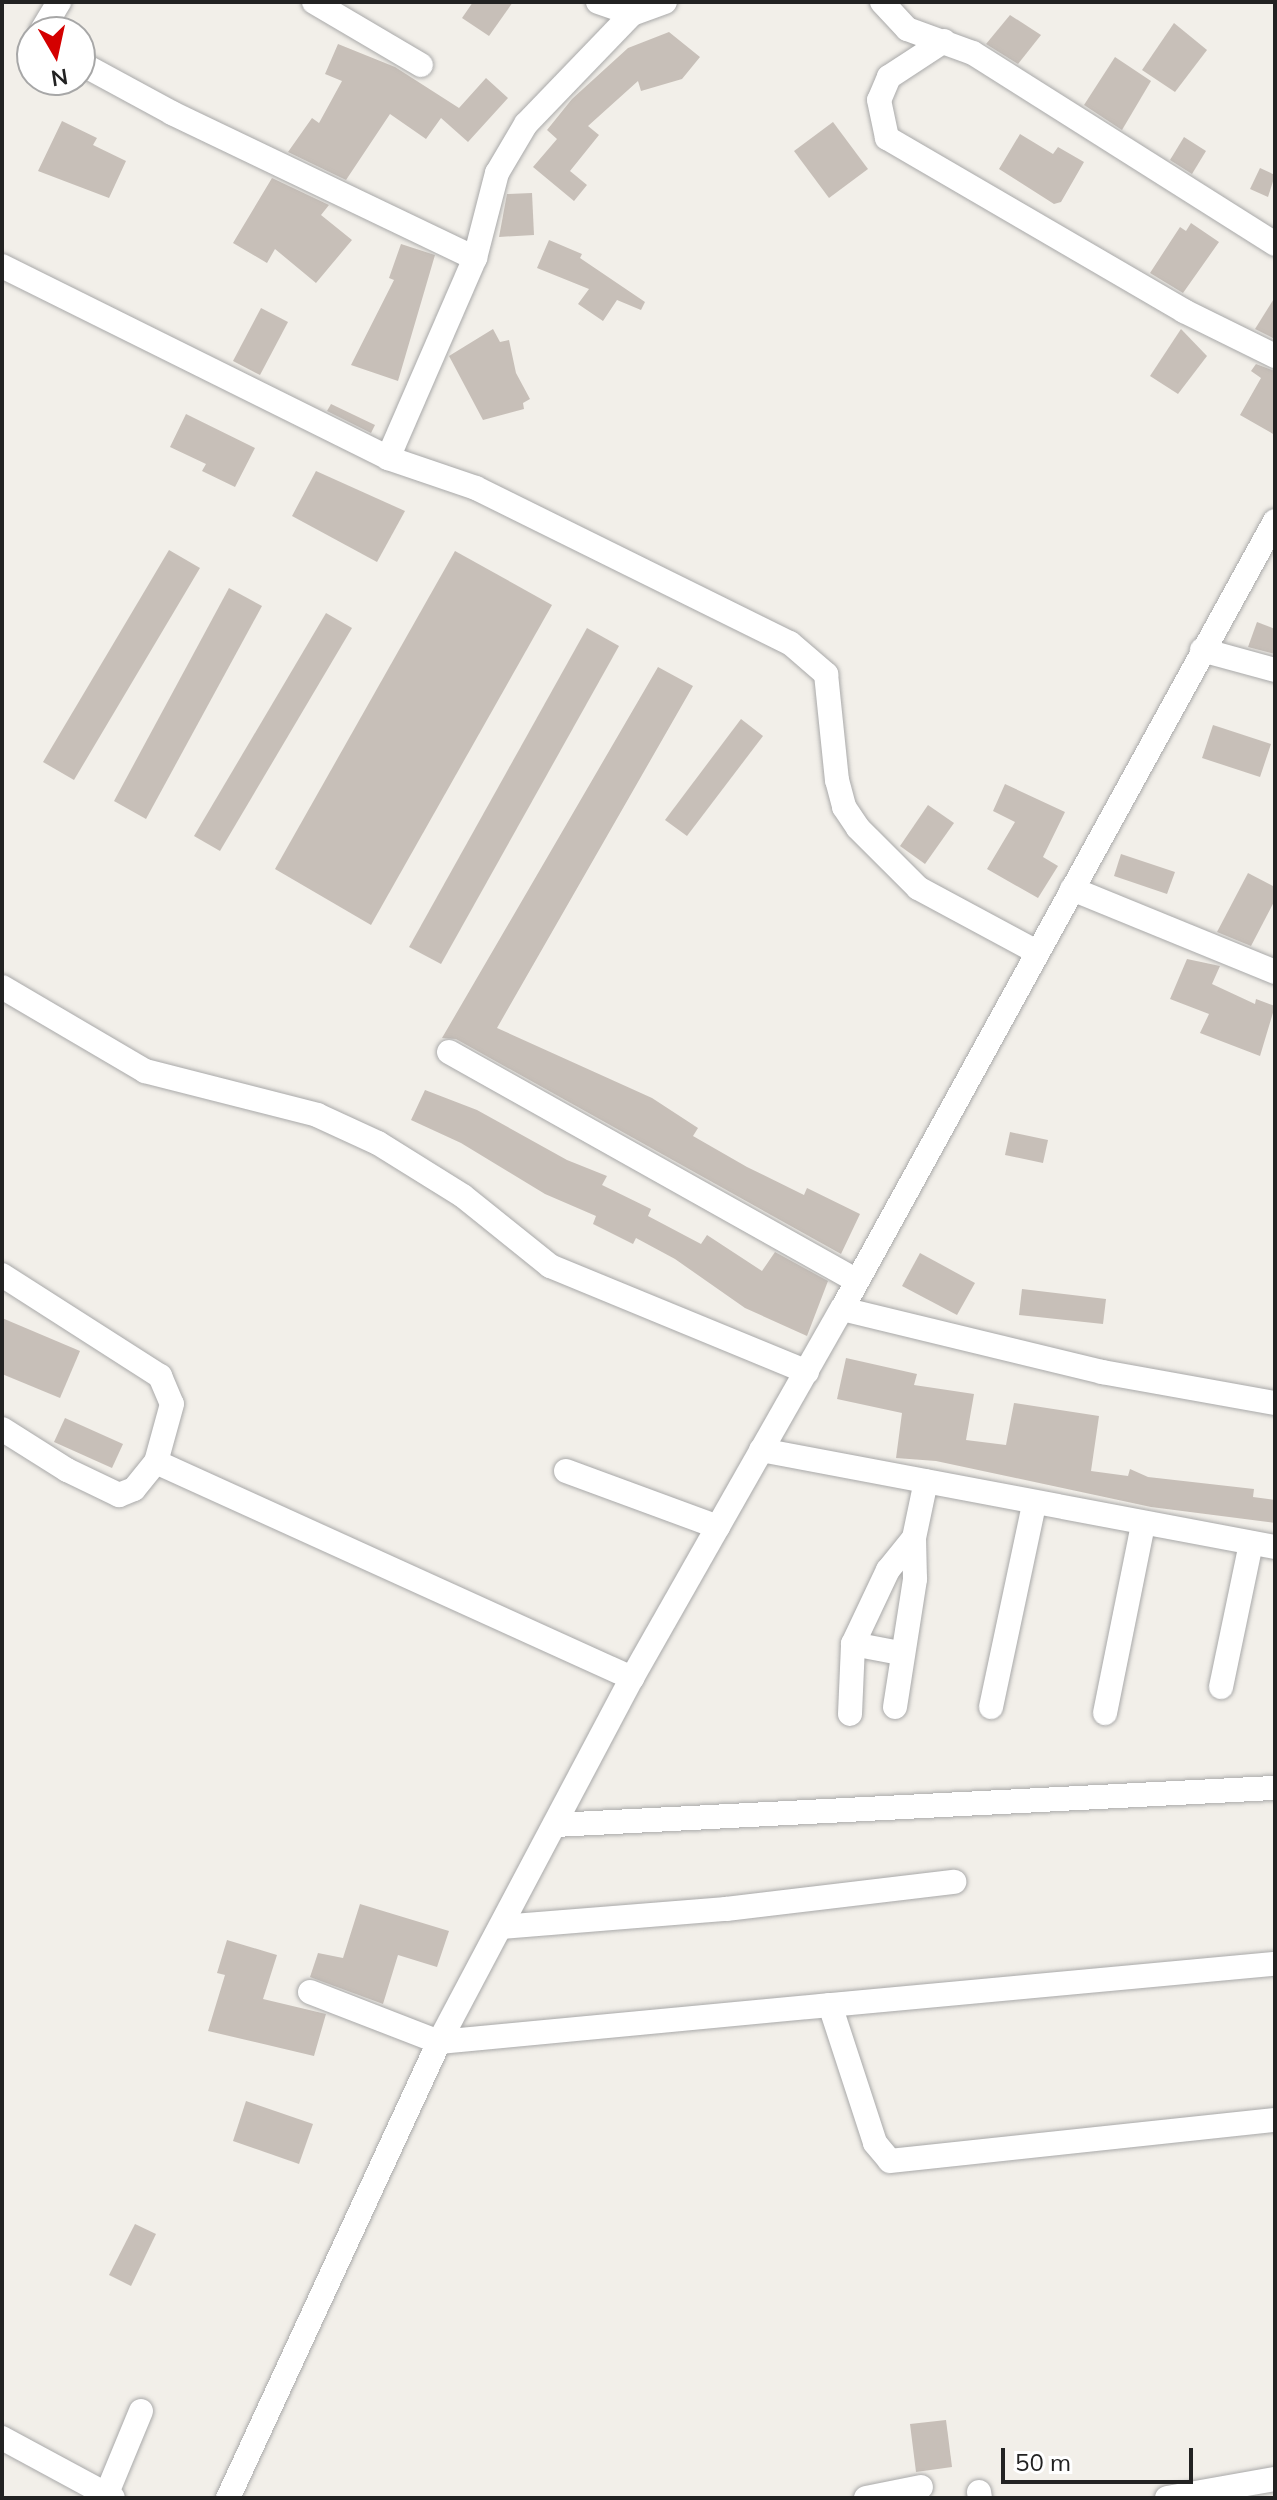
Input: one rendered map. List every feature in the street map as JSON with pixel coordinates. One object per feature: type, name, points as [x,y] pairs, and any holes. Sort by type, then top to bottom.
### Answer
[{"type":"street","points":[[314,2],[421,65]]},
{"type":"street","points":[[598,2],[632,14]]},
{"type":"street","points":[[388,458],[475,258],[497,173],[526,124],[632,14],[665,2]]},
{"type":"street","points":[[882,2],[907,29],[973,53],[1275,244]]},
{"type":"street","points":[[944,41],[889,77],[879,100],[887,138],[1184,311],[1275,356]]},
{"type":"street","points":[[96,72],[172,113],[475,258]]},
{"type":"street","points":[[2,266],[388,458],[476,488],[809,656],[826,674],[837,780],[844,807],[858,828],[918,888],[1037,952]]},
{"type":"street","points":[[228,2498],[439,2042],[632,1678],[807,1372],[1275,521]]},
{"type":"street","points":[[1202,650],[1275,670]]},
{"type":"street","points":[[1072,889],[1275,972]]},
{"type":"street","points":[[2,987],[145,1071],[317,1115],[378,1143],[463,1196],[550,1266],[807,1372]]},
{"type":"street","points":[[449,1052],[856,1280]]},
{"type":"street","points":[[2,1275],[160,1376],[172,1404],[156,1462],[134,1489],[119,1495],[67,1470],[2,1429]]},
{"type":"street","points":[[842,1309],[1117,1376],[1275,1403]]},
{"type":"street","points":[[761,1450],[1143,1525],[1275,1547]]},
{"type":"street","points":[[156,1462],[632,1678]]},
{"type":"street","points":[[566,1471],[718,1527]]},
{"type":"street","points":[[895,1707],[900,1653],[910,1624],[914,1538],[926,1481]]},
{"type":"street","points":[[991,1707],[1034,1504]]},
{"type":"street","points":[[1105,1713],[1143,1525]]},
{"type":"street","points":[[850,1714],[853,1644],[888,1570],[914,1538]]},
{"type":"street","points":[[1221,1687],[1251,1543]]},
{"type":"street","points":[[853,1644],[900,1653]]},
{"type":"street","points":[[555,1825],[1273,1788]]},
{"type":"street","points":[[501,1927],[726,1909],[954,1882]]},
{"type":"street","points":[[310,1992],[439,2042],[1275,1964]]},
{"type":"street","points":[[830,2005],[875,2143],[890,2161],[1275,2120]]},
{"type":"street","points":[[4,2445],[108,2497],[141,2411]]},
{"type":"street","points":[[1167,2498],[1275,2479]]},
{"type":"street","points":[[866,2498],[921,2487]]},
{"type":"building","points":[[473,2],[513,2],[489,36],[462,18]]},
{"type":"building","points":[[1010,15],[1041,35],[1018,64],[986,44]]},
{"type":"building","points":[[1174,23],[1207,50],[1175,92],[1142,70]]},
{"type":"building","points":[[669,32],[700,57],[682,79],[641,91],[638,81],[588,126],[599,135],[570,171],[587,185],[574,201],[533,167],[557,139],[547,130],[572,99],[628,48]]},
{"type":"building","points":[[338,44],[395,67],[459,108],[486,78],[508,98],[468,142],[441,118],[426,139],[390,114],[346,180],[288,152],[312,118],[319,123],[342,81],[325,74]]},
{"type":"building","points":[[1115,57],[1151,81],[1122,130],[1084,105]]},
{"type":"building","points":[[62,121],[97,138],[93,145],[126,161],[109,198],[38,171]]},
{"type":"building","points":[[833,122],[868,169],[829,198],[794,151]]},
{"type":"building","points":[[1020,134],[1053,154],[1058,147],[1084,162],[1061,202],[1054,204],[999,169]]},
{"type":"building","points":[[1184,137],[1206,151],[1192,174],[1170,160]]},
{"type":"building","points":[[1260,168],[1275,175],[1268,197],[1250,189]]},
{"type":"building","points":[[272,178],[329,205],[321,215],[352,240],[316,283],[275,249],[267,263],[233,243]]},
{"type":"building","points":[[532,193],[534,235],[499,237],[507,194]]},
{"type":"building","points":[[1191,223],[1219,242],[1183,293],[1150,273],[1180,227],[1186,231]]},
{"type":"building","points":[[549,240],[582,254],[580,258],[645,302],[641,310],[617,300],[603,321],[578,304],[589,289],[537,268]]},
{"type":"building","points":[[401,244],[435,255],[398,381],[351,365],[394,280],[389,278]]},
{"type":"building","points":[[1275,297],[1275,339],[1255,329]]},
{"type":"building","points":[[261,308],[288,322],[260,375],[233,361]]},
{"type":"building","points":[[493,329],[500,342],[509,340],[516,373],[530,399],[523,403],[524,409],[483,420],[449,356]]},
{"type":"building","points":[[1181,329],[1207,356],[1178,394],[1150,376]]},
{"type":"building","points":[[1256,364],[1275,371],[1275,435],[1240,415],[1261,378],[1251,371]]},
{"type":"building","points":[[331,404],[375,425],[371,433],[327,411]]},
{"type":"building","points":[[186,414],[255,448],[235,487],[202,471],[206,464],[170,447]]},
{"type":"building","points":[[316,471],[405,511],[377,562],[292,516]]},
{"type":"building","points":[[169,550],[200,568],[74,780],[43,762]]},
{"type":"building","points":[[455,551],[552,605],[371,925],[275,869]]},
{"type":"building","points":[[229,588],[262,606],[146,819],[114,801]]},
{"type":"building","points":[[326,613],[352,628],[220,851],[194,836]]},
{"type":"building","points":[[1257,622],[1275,629],[1275,654],[1248,647]]},
{"type":"building","points":[[587,628],[619,646],[441,964],[409,947]]},
{"type":"building","points":[[658,667],[693,686],[497,1028],[652,1098],[698,1128],[693,1136],[747,1167],[804,1195],[807,1188],[860,1214],[841,1254],[456,1039],[442,1038]]},
{"type":"building","points":[[741,719],[763,736],[687,836],[665,820]]},
{"type":"building","points":[[1213,725],[1271,744],[1260,777],[1202,758]]},
{"type":"building","points":[[1005,784],[1065,812],[1043,857],[1058,866],[1038,898],[987,869],[1015,822],[993,811]]},
{"type":"building","points":[[928,805],[954,823],[925,864],[900,846]]},
{"type":"building","points":[[1121,854],[1175,872],[1167,894],[1114,876]]},
{"type":"building","points":[[1248,873],[1275,887],[1275,900],[1251,946],[1217,932]]},
{"type":"building","points":[[1187,959],[1220,966],[1212,984],[1255,1004],[1256,999],[1275,1006],[1260,1056],[1200,1033],[1209,1014],[1170,999]]},
{"type":"building","points":[[425,1090],[477,1110],[567,1160],[607,1176],[602,1185],[651,1209],[648,1216],[701,1244],[707,1235],[762,1271],[775,1252],[828,1281],[807,1336],[745,1308],[675,1259],[636,1238],[633,1244],[593,1224],[596,1216],[545,1194],[461,1143],[411,1120]]},
{"type":"building","points":[[1010,1132],[1048,1140],[1043,1163],[1005,1155]]},
{"type":"building","points":[[920,1253],[975,1283],[957,1315],[902,1286]]},
{"type":"building","points":[[1022,1289],[1106,1299],[1103,1324],[1019,1315]]},
{"type":"building","points":[[2,1318],[80,1351],[60,1398],[2,1374]]},
{"type":"building","points":[[846,1358],[917,1374],[914,1385],[974,1394],[966,1440],[1006,1445],[1014,1403],[1099,1416],[1091,1471],[1128,1476],[1130,1469],[1148,1477],[1254,1489],[1253,1497],[1275,1500],[1275,1523],[1151,1507],[936,1461],[896,1458],[902,1413],[837,1399]]},
{"type":"building","points":[[65,1418],[123,1444],[112,1468],[54,1442]]},
{"type":"building","points":[[360,1904],[449,1931],[437,1967],[398,1955],[383,2004],[310,1977],[318,1953],[343,1958]]},
{"type":"building","points":[[227,1940],[277,1955],[263,1999],[326,2014],[314,2056],[208,2031],[225,1975],[217,1973]]},
{"type":"building","points":[[246,2101],[313,2124],[299,2164],[233,2141]]},
{"type":"building","points":[[135,2224],[156,2234],[131,2286],[109,2275]]},
{"type":"building","points":[[946,2420],[952,2467],[916,2472],[910,2424]]}]
